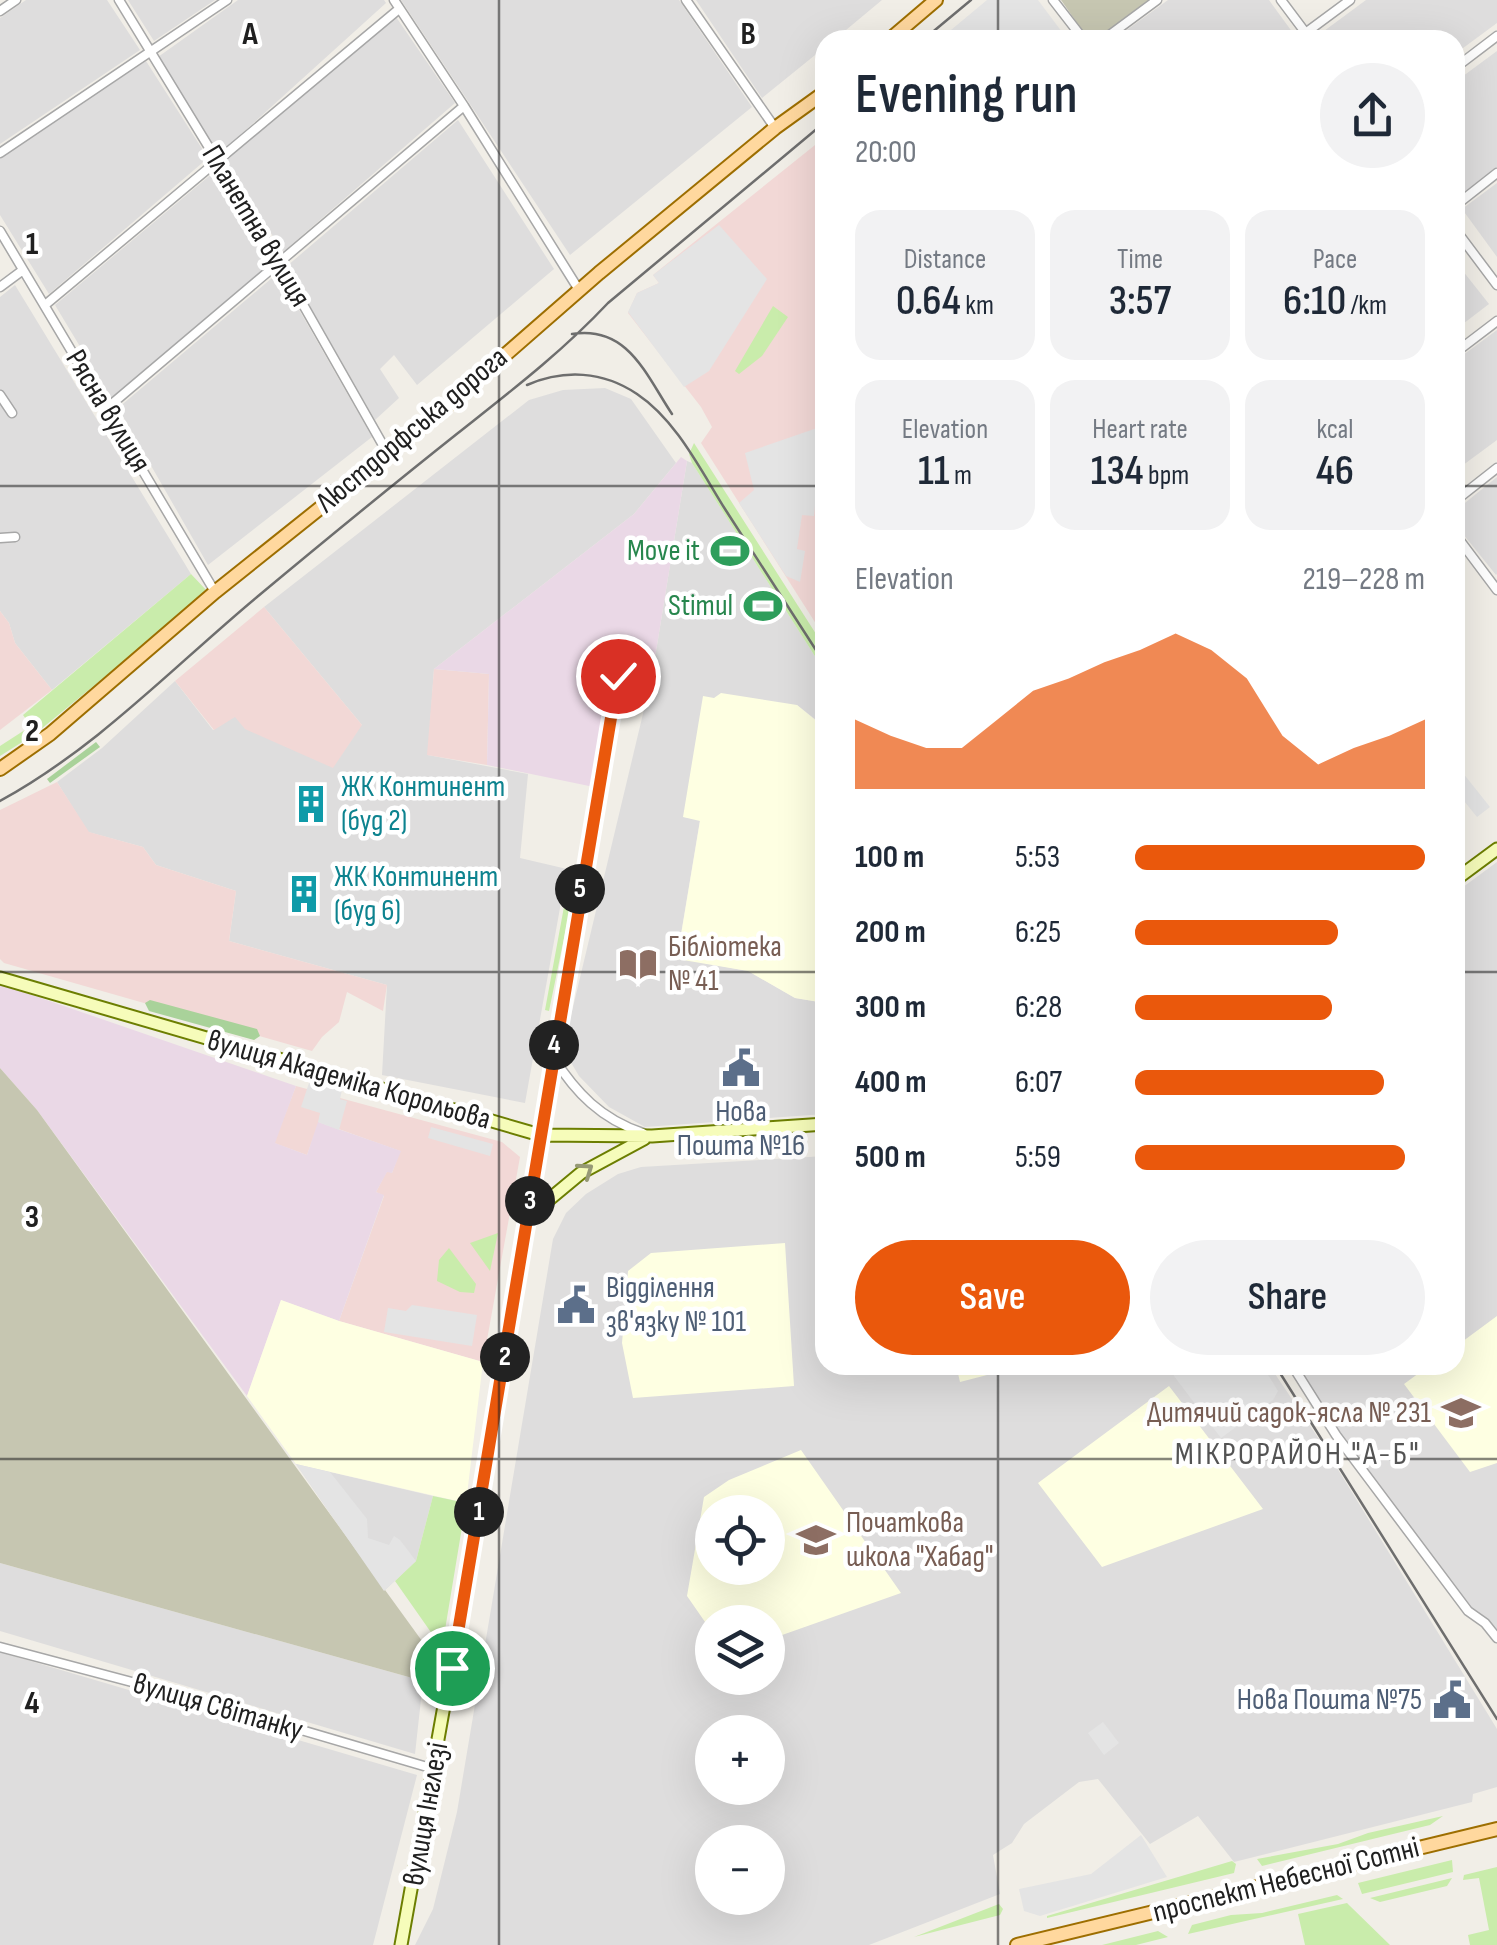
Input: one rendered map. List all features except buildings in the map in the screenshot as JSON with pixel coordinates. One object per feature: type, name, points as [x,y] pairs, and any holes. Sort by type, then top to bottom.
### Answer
[{"type":"main road","points":[[901,30],[936,0]]},
{"type":"main road","name":"Люстдорфська дорога","points":[[0,769],[50,734],[215,592],[388,454],[578,290],[815,99]]},
{"type":"main road","points":[[1465,873],[1497,849]]},
{"type":"main road","name":"вулиця Академіка Корольова","points":[[0,978],[540,1135],[652,1136],[815,1125]]},
{"type":"main road","name":"вулиця Інглезі","points":[[402,1945],[435,1770],[540,1135]]},
{"type":"main road","points":[[528,1217],[580,1173],[652,1136]]},
{"type":"main road","name":"проспект Небесної Сотні","points":[[1017,1945],[1497,1830]]},
{"type":"street","points":[[0,10],[16,0]]},
{"type":"street","name":"Планетна вулиця","points":[[119,0],[280,264],[388,454]]},
{"type":"street","points":[[0,152],[227,0]]},
{"type":"street","points":[[686,0],[776,128]]},
{"type":"street","points":[[1053,0],[1076,30]]},
{"type":"street","points":[[1117,30],[1158,0]]},
{"type":"street","points":[[1281,0],[1304,30]]},
{"type":"street","points":[[1315,30],[1350,0]]},
{"type":"street","points":[[45,305],[396,4],[578,290]]},
{"type":"street","points":[[1465,60],[1497,36]]},
{"type":"street","points":[[107,408],[464,106]]},
{"type":"street","points":[[1465,198],[1497,173]]},
{"type":"street","name":"Рясна вулиця","points":[[0,231],[215,592]]},
{"type":"street","points":[[1465,242],[1497,285]]},
{"type":"street","points":[[0,287],[23,270]]},
{"type":"street","points":[[1465,345],[1497,321]]},
{"type":"street","points":[[0,395],[12,413]]},
{"type":"street","points":[[1465,493],[1497,468]]},
{"type":"street","points":[[0,538],[14,537]]},
{"type":"street","points":[[1465,547],[1497,590]]},
{"type":"street","name":"вулиця Інглезі","points":[[540,1135],[618,676]]},
{"type":"street","points":[[553,1056],[586,1101],[606,1117],[652,1136]]},
{"type":"street","points":[[1298,1375],[1336,1434],[1468,1610],[1486,1623],[1497,1638]]},
{"type":"street","name":"вулиця Світанку","points":[[0,1647],[196,1699],[435,1770]]},
{"type":"shaded area","points":[[26,0],[107,0],[140,50],[0,144],[0,18]]},
{"type":"shaded area","points":[[128,0],[215,0],[154,41]]},
{"type":"shaded area","points":[[238,0],[386,3],[217,156],[158,57]]},
{"type":"shaded area","points":[[401,0],[679,0],[752,107],[570,255]]},
{"type":"shaded area","points":[[696,0],[882,0],[846,30],[815,30],[815,55],[762,98]]},
{"type":"shaded area","points":[[987,0],[1038,0],[1060,30],[951,30]]},
{"type":"shaded area","points":[[1061,0],[1153,0],[1112,30],[1082,30]]},
{"type":"shaded area","points":[[1168,0],[1269,0],[1291,30],[1127,30]]},
{"type":"shaded area","points":[[1366,0],[1497,0],[1497,23],[1465,47],[1465,30],[1325,30]]},
{"type":"shaded area","points":[[394,14],[455,103],[283,252],[224,159]]},
{"type":"shaded area","points":[[1497,51],[1497,167],[1465,192],[1465,75]]},
{"type":"shaded area","points":[[146,61],[208,158],[49,294],[0,215],[0,157]]},
{"type":"shaded area","points":[[458,120],[554,269],[417,385],[394,355],[380,369],[399,398],[375,420],[287,266]]},
{"type":"shaded area","points":[[815,145],[815,622],[701,443],[712,427],[701,407],[628,313],[637,293],[659,283],[653,275]]},
{"type":"shaded area","points":[[214,172],[270,266],[111,398],[55,305]]},
{"type":"shaded area","points":[[1497,183],[1497,257],[1465,213],[1465,207]]},
{"type":"shaded area","points":[[719,225],[767,279],[709,371],[684,387],[628,312],[637,293],[659,283],[653,275]]},
{"type":"shaded area","points":[[278,273],[372,437],[208,565],[118,408]]},
{"type":"shaded area","points":[[1465,274],[1489,304],[1465,322]]},
{"type":"shaded area","points":[[15,285],[191,574],[52,690],[15,643],[9,623],[0,611],[0,297]]},
{"type":"shaded area","points":[[1497,330],[1497,440],[1465,464],[1465,354]]},
{"type":"shaded area","points":[[605,388],[631,399],[676,463],[634,514],[434,669],[428,755],[528,774],[520,858],[567,869],[525,1103],[382,1075],[387,985],[229,941],[236,891],[156,865],[143,847],[88,832],[57,782],[102,748],[175,681],[213,730],[235,716],[362,725],[264,607],[529,400],[563,390]]},
{"type":"shaded area","points":[[815,429],[815,506],[814,516],[802,515],[797,549],[805,551],[800,582],[786,576],[739,503],[754,490],[745,453]]},
{"type":"shaded area","points":[[681,457],[687,461],[652,676],[616,673],[594,787],[487,765],[489,674],[434,669],[634,514]]},
{"type":"shaded area","points":[[687,461],[692,463],[815,656],[815,719],[797,705],[684,817],[700,820],[677,958],[748,971],[795,998],[815,1001],[815,1115],[645,1127],[609,1107],[579,1076],[563,1049],[652,676]]},
{"type":"shaded area","points":[[1497,477],[1496,575],[1465,536],[1465,503]]},
{"type":"shaded area","points":[[264,607],[362,725],[333,768],[245,729],[235,717],[214,730],[175,681]]},
{"type":"shaded area","points":[[0,611],[9,623],[15,643],[52,690],[0,730]]},
{"type":"shaded area","points":[[434,669],[489,674],[487,765],[427,755]]},
{"type":"shaded area","points":[[721,693],[797,705],[815,720],[815,1001],[795,998],[748,971],[677,959],[700,821],[683,817],[703,696],[714,698]]},
{"type":"shaded area","points":[[1465,776],[1490,807],[1477,817],[1465,802]]},
{"type":"shaded area","points":[[57,782],[89,832],[143,847],[156,865],[236,891],[229,941],[387,985],[383,1011],[347,992],[339,1022],[312,1051],[4,963],[0,959],[0,810]]},
{"type":"shaded area","points":[[1497,862],[1497,1633],[1473,1610],[1340,1433],[1303,1375],[1465,1375],[1465,886]]},
{"type":"shaded area","points":[[0,984],[296,1086],[275,1143],[307,1155],[318,1122],[401,1151],[392,1173],[387,1172],[376,1192],[384,1195],[339,1321],[281,1300],[247,1396],[37,1110],[0,1068]]},
{"type":"shaded area","points":[[0,1068],[37,1110],[430,1652],[423,1681],[0,1563]]},
{"type":"shaded area","points":[[310,1080],[342,1090],[340,1099],[347,1101],[339,1130],[318,1122],[320,1113],[301,1107]]},
{"type":"shaded area","points":[[296,1086],[502,1142],[520,1157],[483,1362],[339,1321],[384,1196],[376,1192],[387,1171],[392,1173],[400,1151],[319,1122],[307,1155],[274,1143]]},
{"type":"shaded area","points":[[431,1127],[493,1144],[490,1156],[428,1138]]},
{"type":"shaded area","points":[[815,1157],[815,1375],[1276,1375],[1497,1729],[1497,1787],[1473,1794],[1472,1802],[1234,1862],[1198,1816],[1150,1844],[1098,1779],[1079,1782],[1024,1824],[1012,1843],[993,1855],[1000,1894],[869,1945],[415,1945],[433,1909],[457,1812],[553,1239],[566,1213],[586,1194],[618,1174],[641,1167]]},
{"type":"shaded area","points":[[785,1243],[794,1386],[633,1398],[622,1343],[628,1271],[651,1253]]},
{"type":"shaded area","points":[[281,1300],[339,1321],[483,1362],[466,1503],[296,1464],[247,1396]]},
{"type":"shaded area","points":[[412,1305],[477,1315],[472,1346],[384,1332],[388,1308],[406,1311]]},
{"type":"shaded area","name":"Дитячий садок-ясла № 231","points":[[1497,1316],[1497,1463],[1470,1472],[1404,1384],[1416,1375],[1465,1375],[1465,1340]]},
{"type":"shaded area","points":[[958,1375],[987,1375],[960,1382]]},
{"type":"shaded area","points":[[1268,1375],[1278,1391],[1273,1400],[1221,1438],[1174,1376]]},
{"type":"shaded area","points":[[1169,1386],[1263,1509],[1102,1567],[1038,1483]]},
{"type":"shaded area","name":"Початкова школа \"Хабад\"","points":[[801,1450],[901,1593],[785,1634],[785,1605],[695,1608],[687,1596],[695,1549],[695,1585],[785,1585],[785,1495],[707,1495],[729,1480]]},
{"type":"shaded area","points":[[296,1464],[433,1496],[416,1561],[384,1591]]},
{"type":"shaded area","points":[[296,1464],[330,1472],[367,1519],[368,1538],[389,1545],[394,1536],[416,1561],[384,1591]]},
{"type":"shaded area","points":[[0,1563],[423,1681],[415,1754],[0,1631]]},
{"type":"shaded area","points":[[0,1652],[417,1775],[373,1945],[0,1945]]},
{"type":"shaded area","points":[[1103,1722],[1119,1743],[1104,1755],[1088,1733]]},
{"type":"shaded area","points":[[1141,1835],[1167,1877],[1040,1916],[1024,1911],[1019,1889],[1091,1874]]},
{"type":"green space","points":[[773,306],[788,317],[762,356],[739,374],[735,371]]},
{"type":"green space","points":[[694,443],[815,632],[815,656],[692,463],[689,454]]},
{"type":"green space","points":[[191,574],[208,592],[35,734],[0,756],[0,746],[31,726],[23,715]]},
{"type":"green space","points":[[96,742],[100,747],[50,783],[47,779]]},
{"type":"green space","points":[[570,874],[577,875],[549,1011],[545,1010]]},
{"type":"green space","points":[[150,1000],[257,1029],[260,1036],[254,1040],[149,1011],[145,1003]]},
{"type":"green space","points":[[498,1233],[490,1271],[470,1243]]},
{"type":"green space","points":[[449,1248],[476,1284],[474,1293],[460,1292],[437,1281],[439,1260]]},
{"type":"green space","points":[[433,1496],[466,1503],[442,1648],[395,1581],[416,1561]]},
{"type":"green space","points":[[1443,1816],[1430,1825],[1262,1866],[1257,1859],[1338,1844]]},
{"type":"green space","points":[[1452,1860],[1453,1872],[1362,1894],[1358,1883]]},
{"type":"green space","points":[[1232,1861],[1236,1864],[1234,1873],[1047,1918],[1047,1916]]},
{"type":"green space","points":[[1497,1867],[1497,1945],[1470,1945],[1468,1935],[1489,1930],[1479,1878],[1463,1880],[1464,1875]]},
{"type":"green space","points":[[1452,1878],[1447,1886],[1380,1902],[1370,1898]]},
{"type":"green space","points":[[1337,1895],[1343,1899],[1188,1934],[1192,1925]]},
{"type":"green space","points":[[1347,1903],[1390,1945],[1305,1945],[1298,1914]]},
{"type":"green space","points":[[999,1904],[1003,1909],[1000,1915],[914,1937]]},
{"type":"green space","points":[[1158,1931],[1168,1937],[1136,1945],[1102,1945]]},
{"type":"tram line","points":[[935,30],[971,0]]},
{"type":"tram line","points":[[0,801],[102,732],[257,597],[536,371],[608,303],[815,130]]},
{"type":"tram line","points":[[572,334],[591,333],[621,345],[644,369],[672,414]]},
{"type":"tram line","points":[[527,385],[555,376],[597,377],[624,386],[651,405],[686,446],[815,648]]},
{"type":"tram line","points":[[1281,1375],[1497,1719]]},
{"type":"place","name":"Move it","points":[[730,551]]},
{"type":"place","name":"Stimul","points":[[763,606]]},
{"type":"place","name":"ЖК Континент (буд 2)","points":[[311,804]]},
{"type":"place","name":"ЖК Континент (буд 6)","points":[[304,894]]},
{"type":"place","name":"Бібліотека № 41","points":[[638,964]]},
{"type":"place","name":"Нова Пошта №16","points":[[741,1068]]},
{"type":"place","name":"Відділення зв'язку № 101","points":[[576,1305]]},
{"type":"place","name":"Дитячий садок-ясла № 231","points":[[1461,1413]]},
{"type":"place","name":"Початкова школа \"Хабад\"","points":[[816,1540]]},
{"type":"place","name":"Нова Пошта №75","points":[[1452,1700]]},
{"type":"district","name":"МІКРОРАЙОН \"А-Б\"","points":[[1298,1454]]},
{"type":"route","points":[[452,1668],[586,847],[618,676]]}]
